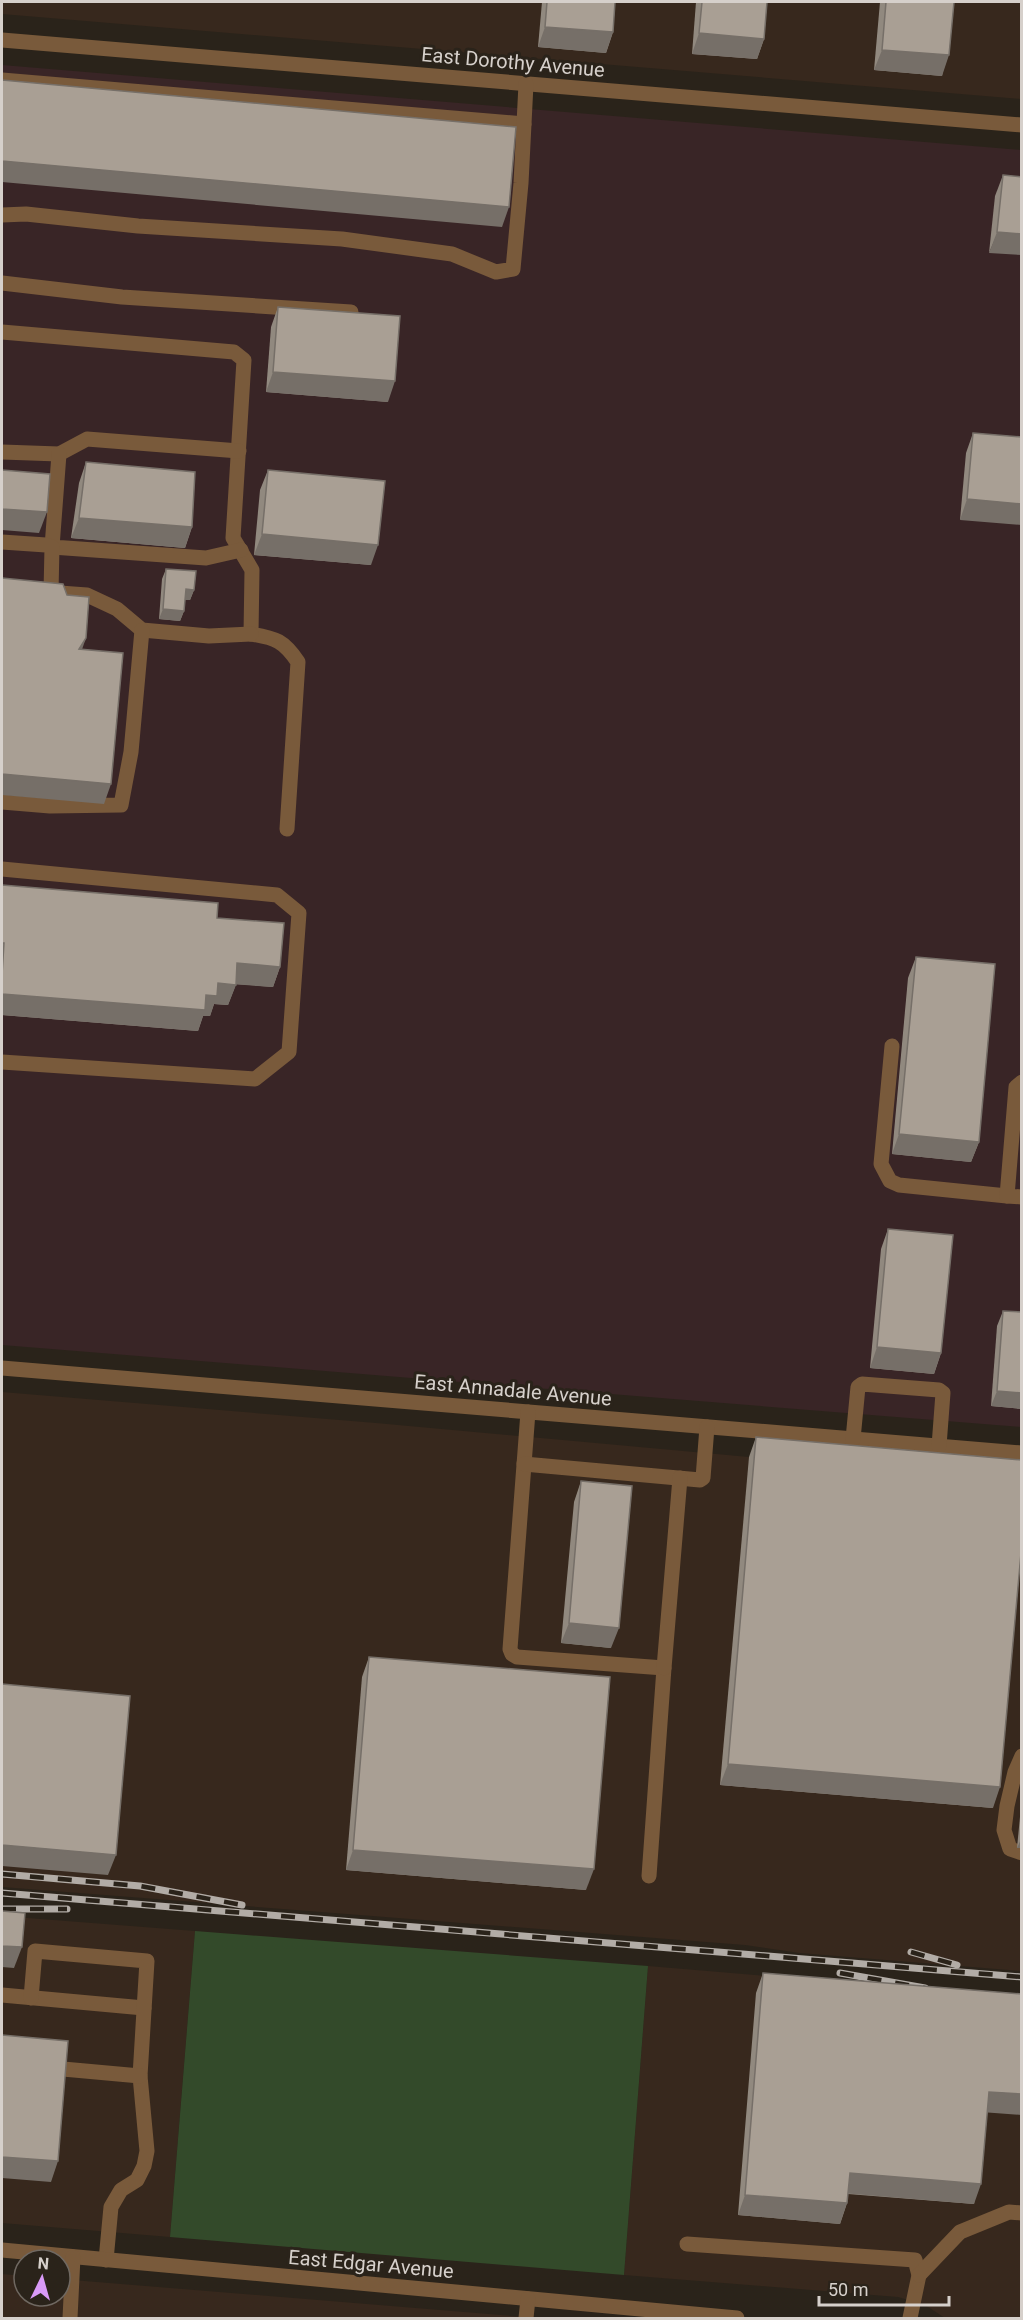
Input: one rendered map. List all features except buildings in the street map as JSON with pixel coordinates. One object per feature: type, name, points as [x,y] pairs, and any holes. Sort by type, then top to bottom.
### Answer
[{"type":"street","name":"East Dorothy Avenue","points":[[2,40],[1022,125]]},
{"type":"street","points":[[2,80],[524,124]]},
{"type":"street","points":[[2,215],[26,214],[138,226],[342,239],[379,245],[424,248],[453,254],[496,272],[513,269],[521,183],[526,84]]},
{"type":"street","points":[[2,283],[122,297],[351,312]]},
{"type":"street","points":[[2,332],[234,352],[244,360],[233,538],[252,570],[251,634]]},
{"type":"street","points":[[2,452],[59,454],[87,440],[238,451]]},
{"type":"street","points":[[51,592],[59,454]]},
{"type":"street","points":[[2,542],[46,545],[52,548],[206,558],[241,550]]},
{"type":"street","points":[[31,591],[87,595],[117,609],[142,630],[208,636],[251,634],[274,638],[288,648],[298,662],[287,829]]},
{"type":"street","points":[[2,802],[50,806],[121,805],[131,752],[142,630]]},
{"type":"street","points":[[2,869],[277,895],[299,913],[288,1052],[255,1079],[2,1062]]},
{"type":"street","points":[[892,1046],[881,1164],[890,1181],[899,1185],[1014,1196],[1016,1087],[1022,1082]]},
{"type":"street","name":"East Annadale Avenue","points":[[2,1368],[1022,1453]]},
{"type":"street","points":[[853,1439],[858,1387],[862,1384],[939,1390],[943,1393],[939,1446]]},
{"type":"street","points":[[528,1412],[510,1648],[512,1654],[517,1657],[664,1668]]},
{"type":"street","points":[[524,1464],[700,1480],[703,1478],[707,1427]]},
{"type":"street","points":[[649,1876],[680,1478]]},
{"type":"street","points":[[1022,1756],[1015,1772],[1004,1830],[1010,1849],[1022,1853]]},
{"type":"street","points":[[31,1998],[35,1952],[147,1961],[140,2076],[147,2151],[144,2166],[137,2180],[121,2190],[111,2207],[106,2260]]},
{"type":"street","points":[[2,1995],[144,2008]]},
{"type":"street","points":[[63,2069],[140,2076]]},
{"type":"street","points":[[919,2275],[960,2232],[1010,2212],[1022,2213]]},
{"type":"street","points":[[687,2244],[915,2260],[919,2275],[910,2319]]},
{"type":"street","name":"East Edgar Avenue","points":[[2,2250],[528,2299],[625,2313],[737,2319]]},
{"type":"street","points":[[70,2319],[73,2257]]},
{"type":"street","points":[[526,2319],[528,2299]]},
{"type":"shaded area","points":[[2,2],[1021,2],[1021,99],[2,14]]},
{"type":"shaded area","points":[[2,65],[1021,150],[1021,1427],[2,1345]]},
{"type":"shaded area","points":[[2,1392],[749,1457],[1021,1477],[1021,1971],[800,1953],[745,1945],[2,1887]]},
{"type":"shaded area","points":[[2,1916],[195,1931],[170,2237],[2,2223]]},
{"type":"shaded area","points":[[648,1966],[1021,1997],[1021,2318],[945,2318],[925,2305],[898,2297],[624,2275]]},
{"type":"shaded area","points":[[2,2274],[12,2275],[12,2308],[72,2308],[72,2280],[537,2318],[2,2318]]},
{"type":"green space","points":[[195,1931],[648,1966],[624,2275],[170,2237]]},
{"type":"railway","points":[[2,1874],[140,1886],[242,1905]]},
{"type":"railway","points":[[2,1893],[1022,1977]]},
{"type":"railway","points":[[2,1909],[67,1909]]},
{"type":"railway","points":[[911,1952],[957,1965]]},
{"type":"railway","points":[[840,1973],[925,1988]]}]
